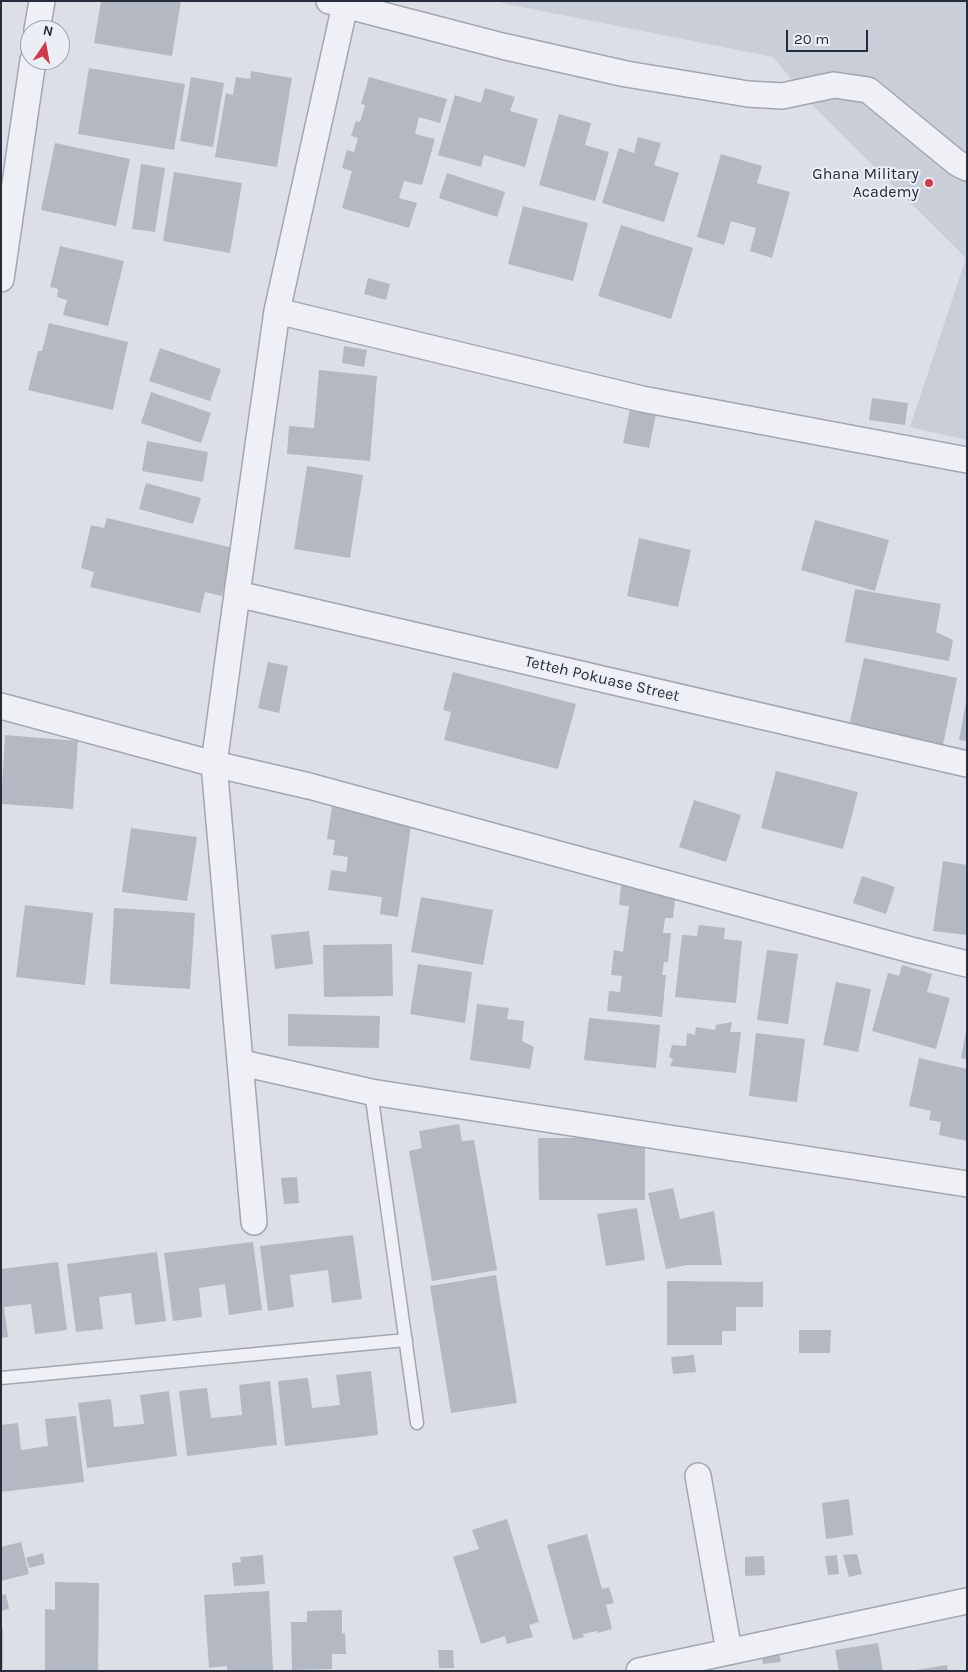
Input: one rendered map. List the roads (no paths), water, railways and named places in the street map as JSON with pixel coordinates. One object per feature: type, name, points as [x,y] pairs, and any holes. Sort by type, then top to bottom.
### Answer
[{"type":"street","points":[[39,20],[42,1]]},
{"type":"street","points":[[254,1222],[242,1063],[214,764],[236,594],[277,311],[337,3],[502,46],[617,72],[739,93],[782,96],[834,84],[868,90],[957,163],[967,168]]},
{"type":"street","points":[[1,279],[32,70]]},
{"type":"street","points":[[277,311],[642,399],[967,460]]},
{"type":"street","name":"Tetteh Pokuase Street","points":[[236,594],[967,764]]},
{"type":"street","points":[[1,706],[214,764],[310,786],[967,964]]},
{"type":"street","points":[[242,1063],[371,1092],[967,1184]]},
{"type":"street","points":[[698,1476],[728,1651]]},
{"type":"street","points":[[639,1671],[967,1601]]},
{"type":"lane","points":[[371,1092],[418,1423]]},
{"type":"lane","points":[[1,1378],[406,1340]]},
{"type":"place","name":"Ghana Military Academy","points":[[929,183]]}]
